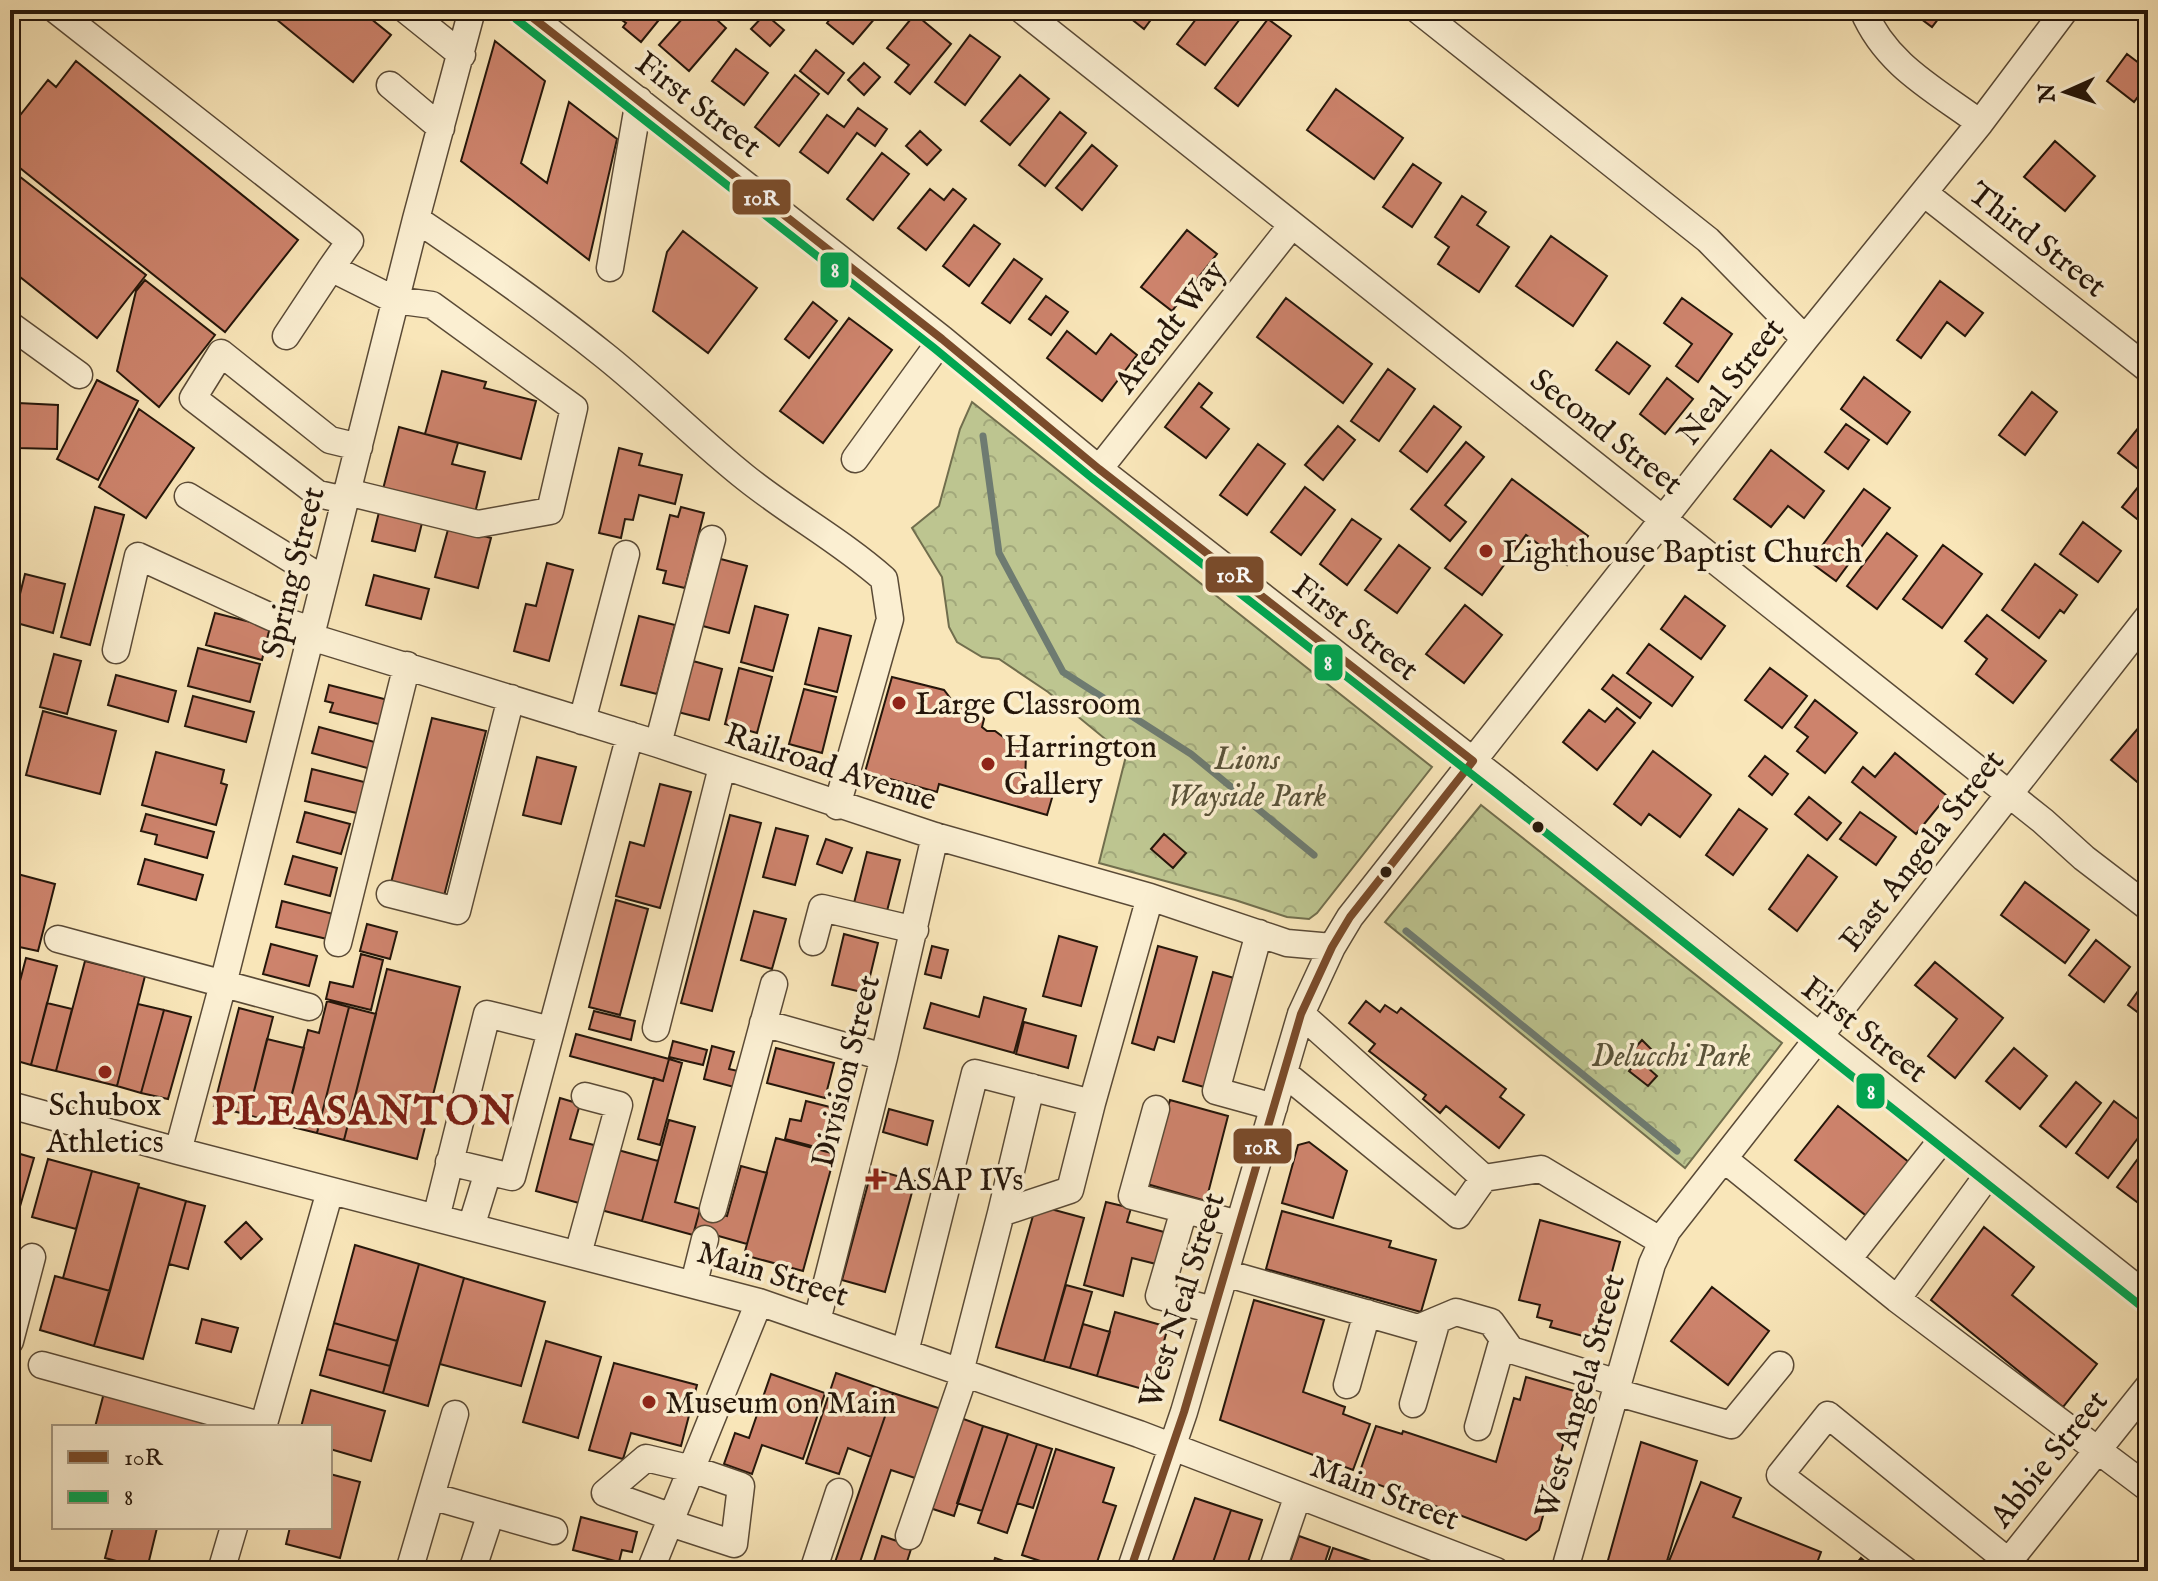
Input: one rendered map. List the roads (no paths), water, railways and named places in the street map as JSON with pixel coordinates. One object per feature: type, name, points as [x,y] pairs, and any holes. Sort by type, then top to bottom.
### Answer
[{"type":"street","points":[[56,10],[350,241],[286,336]]},
{"type":"street","points":[[406,10],[462,55]]},
{"type":"street","name":"Spring Street","points":[[178,1151],[472,10]]},
{"type":"street","name":"First Street","points":[[523,10],[2148,1297]]},
{"type":"street","name":"Second Street","points":[[1022,10],[2148,907]]},
{"type":"street","points":[[1418,10],[1708,240],[1805,339]]},
{"type":"street","points":[[1863,10],[1870,27],[1894,60],[1980,123]]},
{"type":"street","name":"Neal Street","points":[[1332,947],[1350,917],[1805,339],[1980,123],[2065,10]]},
{"type":"street","points":[[390,85],[441,128]]},
{"type":"street","points":[[610,268],[639,100]]},
{"type":"street","name":"Third Street","points":[[1924,193],[2148,369]]},
{"type":"street","points":[[416,219],[536,302],[607,357],[698,439],[777,503],[860,558],[884,579],[890,619],[837,806]]},
{"type":"street","name":"Arendt Way","points":[[1099,469],[1292,225]]},
{"type":"street","points":[[331,268],[395,300],[432,305],[574,408],[550,511],[478,524],[346,496],[318,494],[193,398],[221,353],[330,440],[359,447]]},
{"type":"street","points":[[10,325],[79,375]]},
{"type":"street","points":[[855,459],[942,339]]},
{"type":"street","points":[[188,496],[325,580]]},
{"type":"street","points":[[658,744],[712,539]]},
{"type":"street","points":[[582,721],[626,554]]},
{"type":"street","name":"Railroad Avenue","points":[[116,650],[138,556],[311,634],[658,744],[837,806],[1150,897],[1287,943],[1332,947]]},
{"type":"street","name":"East Angela Street","points":[[1661,1241],[2148,617]]},
{"type":"street","points":[[338,943],[407,665]]},
{"type":"street","points":[[390,894],[457,911],[511,698]]},
{"type":"street","points":[[449,1162],[512,1177],[630,735]]},
{"type":"street","points":[[656,1028],[722,767]]},
{"type":"street","name":"Division Street","points":[[817,1321],[915,930],[935,836]]},
{"type":"street","points":[[1001,1213],[1070,1190],[1150,897]]},
{"type":"street","points":[[813,942],[822,908],[915,930]]},
{"type":"street","points":[[1259,933],[1216,1091],[1274,1107]]},
{"type":"street","points":[[58,939],[309,1007]]},
{"type":"street","name":"West Neal Street","points":[[1130,1571],[1172,1447],[1301,1014],[1332,947]]},
{"type":"street","points":[[713,1209],[774,984]]},
{"type":"street","points":[[436,1218],[487,1014],[551,1030]]},
{"type":"street","points":[[1301,1014],[1484,1178]]},
{"type":"street","points":[[763,1023],[884,1057]]},
{"type":"street","points":[[905,1352],[975,1073],[1092,1103]]},
{"type":"street","points":[[1284,1073],[1458,1215],[1484,1178],[1541,1169],[1661,1241]]},
{"type":"street","points":[[909,1536],[962,1372],[1031,1087]]},
{"type":"street","points":[[578,1254],[619,1105],[585,1096]]},
{"type":"street","name":"Main Street","points":[[10,1105],[759,1302],[1172,1447],[1496,1571]]},
{"type":"street","points":[[1156,1109],[1132,1196],[1239,1224]]},
{"type":"street","points":[[1848,1259],[1945,1136]]},
{"type":"street","points":[[1724,1159],[1897,1299],[2148,1488]]},
{"type":"street","points":[[471,1227],[488,1172]]},
{"type":"street","points":[[1897,1299],[1990,1172]]},
{"type":"street","points":[[263,1425],[330,1191]]},
{"type":"street","points":[[1184,1210],[1159,1296],[1214,1310]]},
{"type":"street","points":[[694,1283],[705,1239]]},
{"type":"street","name":"West Angela Street","points":[[1567,1571],[1616,1388],[1661,1241]]},
{"type":"street","points":[[10,1341],[32,1257]]},
{"type":"street","points":[[1225,1273],[1418,1328],[1456,1312],[1491,1322],[1511,1350],[1731,1425],[1780,1365]]},
{"type":"street","points":[[650,1571],[759,1302]]},
{"type":"street","points":[[1347,1385],[1367,1313]]},
{"type":"street","points":[[1413,1404],[1437,1320]]},
{"type":"street","points":[[1478,1427],[1503,1339]]},
{"type":"street","points":[[42,1365],[259,1425]]},
{"type":"street","name":"Abbie Street","points":[[2010,1568],[2098,1448],[2148,1387]]},
{"type":"street","points":[[409,1571],[455,1414]]},
{"type":"street","points":[[1906,1571],[1780,1475],[1828,1415],[2010,1568]]},
{"type":"street","points":[[646,1458],[692,1469],[741,1486],[734,1544],[605,1493],[646,1458]]},
{"type":"street","points":[[813,1571],[839,1492]]},
{"type":"street","points":[[1272,1571],[1298,1495]]},
{"type":"street","points":[[431,1496],[554,1531]]},
{"type":"street","points":[[472,1571],[491,1513]]},
{"type":"street","points":[[221,1571],[233,1529]]},
{"type":"waterway","points":[[983,436],[999,553],[1063,672],[1191,754],[1314,855]]},
{"type":"waterway","points":[[1406,931],[1677,1151]]},
{"type":"place","name":"Lighthouse Baptist Church","points":[[1486,551]]},
{"type":"place","name":"Large Classroom","points":[[899,703]]},
{"type":"place","name":"Harrington Gallery","points":[[988,764]]},
{"type":"place","name":"Schubox Athletics","points":[[105,1072]]},
{"type":"place","name":"ASAP IVs","points":[[876,1179]]},
{"type":"place","name":"Museum on Main","points":[[649,1402]]},
{"type":"district","name":"PLEASANTON","points":[[364,1110]]},
{"type":"park label","name":"Lions Wayside Park","points":[[1247,776]]},
{"type":"park label","name":"Delucchi Park","points":[[1671,1055]]}]
